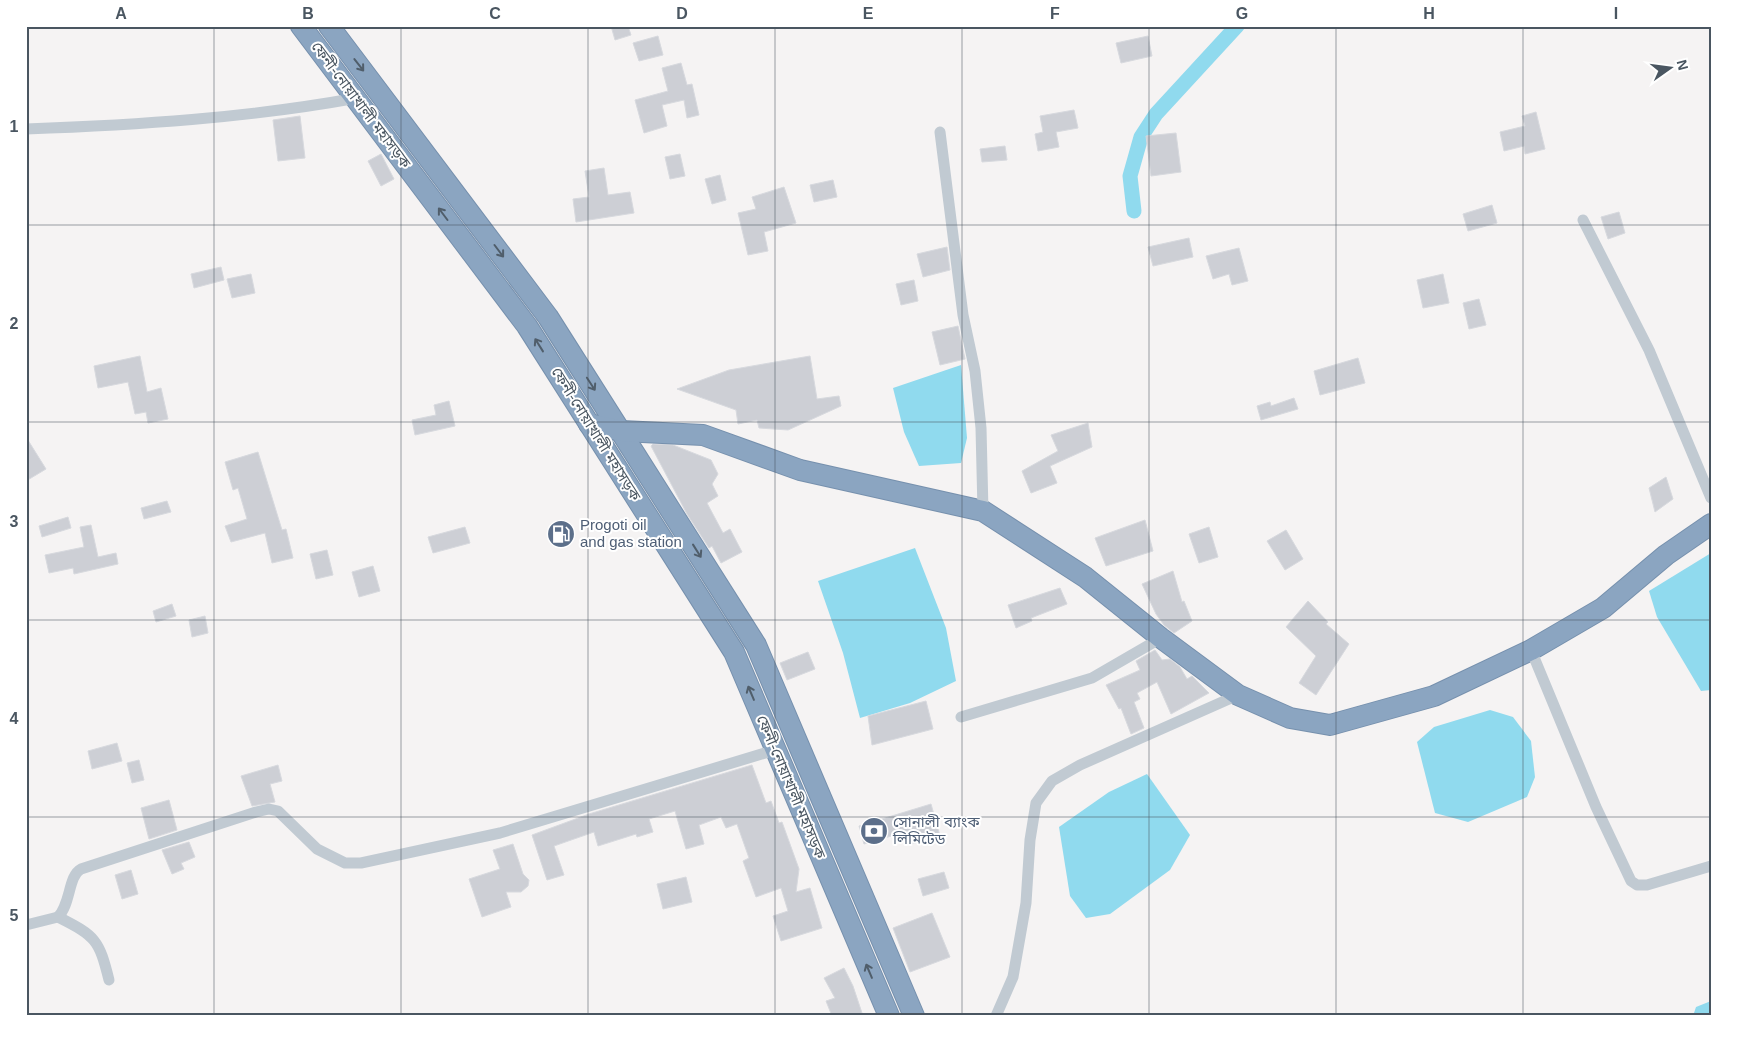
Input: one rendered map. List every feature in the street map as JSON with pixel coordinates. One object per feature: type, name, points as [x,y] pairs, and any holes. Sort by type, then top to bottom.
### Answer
[{"type":"highway","name":"ফেনী-নোয়াখালী মহাসড়ক","points":[[301,26],[527,326],[734,652],[889,1016]]},
{"type":"highway","name":"ফেনী-নোয়াখালী মহাসড়ক","points":[[329,26],[548,317],[756,645],[914,1016]]},
{"type":"highway","points":[[589,424],[622,431],[703,435],[800,470],[983,511],[1085,577],[1161,638],[1238,695],[1290,718],[1330,726],[1434,696],[1531,650],[1603,608],[1666,555],[1711,524]]},
{"type":"street","points":[[26,129],[134,125],[292,110],[357,98]]},
{"type":"street","points":[[940,132],[963,315],[975,371],[981,428],[983,511]]},
{"type":"street","points":[[1583,220],[1649,350],[1711,498]]},
{"type":"street","points":[[961,717],[1092,678],[1161,638]]},
{"type":"street","points":[[1531,650],[1596,807],[1631,881],[1637,885],[1647,885],[1711,866]]},
{"type":"street","points":[[996,1016],[1013,977],[1026,903],[1030,840],[1036,803],[1052,781],[1080,765],[1238,695]]},
{"type":"street","points":[[58,918],[68,902],[72,879],[81,868],[268,809],[278,811],[317,849],[345,863],[361,864],[500,833],[775,750]]},
{"type":"street","points":[[26,925],[58,918],[90,935],[101,948],[109,980]]},
{"type":"water","points":[[961,365],[967,438],[961,463],[919,466],[904,432],[893,388]]},
{"type":"water","points":[[915,548],[946,628],[956,681],[910,703],[860,718],[843,653],[818,581]]},
{"type":"water","points":[[1711,553],[1711,690],[1701,691],[1657,617],[1649,591]]},
{"type":"water","points":[[1490,710],[1513,717],[1531,741],[1535,777],[1527,797],[1468,822],[1435,813],[1417,742],[1434,727]]},
{"type":"water","points":[[1147,774],[1190,835],[1170,870],[1110,914],[1086,918],[1070,896],[1059,827],[1109,792]]},
{"type":"water","points":[[1711,1001],[1711,1016],[1693,1016],[1696,1007]]},
{"type":"building","points":[[611,26],[628,26],[631,35],[615,40]]},
{"type":"building","points":[[658,36],[663,55],[639,61],[633,43]]},
{"type":"building","points":[[1148,36],[1152,56],[1121,63],[1116,43]]},
{"type":"building","points":[[681,63],[687,85],[692,84],[699,115],[687,118],[684,100],[662,105],[667,126],[644,133],[635,100],[668,91],[662,68]]},
{"type":"building","points":[[1074,110],[1078,128],[1056,132],[1059,147],[1038,151],[1035,134],[1043,132],[1040,116]]},
{"type":"building","points":[[1536,112],[1545,149],[1525,154],[1524,146],[1504,151],[1500,132],[1525,126],[1522,116]]},
{"type":"building","points":[[300,116],[305,158],[278,161],[273,120]]},
{"type":"building","points":[[1176,133],[1181,172],[1151,176],[1146,136]]},
{"type":"building","points":[[1005,146],[1007,160],[982,162],[980,149]]},
{"type":"building","points":[[381,154],[394,179],[381,186],[368,161]]},
{"type":"building","points":[[680,154],[685,176],[670,179],[665,157]]},
{"type":"building","points":[[604,168],[608,195],[630,192],[634,213],[576,222],[573,199],[589,197],[585,171]]},
{"type":"building","points":[[720,175],[726,200],[712,204],[705,179]]},
{"type":"building","points":[[833,180],[837,197],[814,202],[810,185]]},
{"type":"building","points":[[784,187],[796,223],[764,232],[768,251],[748,255],[738,213],[756,209],[752,197]]},
{"type":"building","points":[[1492,205],[1497,223],[1468,231],[1463,214]]},
{"type":"building","points":[[1619,212],[1625,233],[1608,239],[1601,217]]},
{"type":"building","points":[[1189,238],[1193,257],[1153,266],[1148,247]]},
{"type":"building","points":[[947,247],[950,270],[923,277],[917,254]]},
{"type":"building","points":[[1239,248],[1248,281],[1232,285],[1229,274],[1213,279],[1206,256]]},
{"type":"building","points":[[221,267],[224,280],[194,288],[191,274]]},
{"type":"building","points":[[251,274],[255,293],[232,298],[227,279]]},
{"type":"building","points":[[1443,274],[1449,303],[1423,308],[1417,280]]},
{"type":"building","points":[[914,280],[918,301],[901,305],[896,284]]},
{"type":"building","points":[[1479,299],[1486,325],[1469,329],[1463,303]]},
{"type":"building","points":[[958,326],[965,359],[940,365],[932,332]]},
{"type":"building","points":[[140,356],[147,392],[161,388],[168,419],[148,423],[146,412],[135,414],[128,382],[98,388],[94,366]]},
{"type":"building","points":[[810,356],[817,399],[839,396],[841,406],[788,430],[759,428],[757,420],[738,424],[736,410],[677,389],[729,370]]},
{"type":"building","points":[[1358,358],[1365,383],[1320,395],[1314,371]]},
{"type":"building","points":[[1294,398],[1298,409],[1261,420],[1257,406],[1270,402],[1271,406]]},
{"type":"building","points":[[449,401],[455,426],[415,435],[412,420],[436,415],[434,405]]},
{"type":"building","points":[[1088,423],[1092,447],[1050,466],[1057,483],[1031,493],[1022,471],[1058,451],[1051,435]]},
{"type":"building","points":[[26,437],[46,469],[26,481]]},
{"type":"building","points":[[653,444],[673,445],[711,460],[718,474],[712,484],[718,496],[707,503],[723,533],[730,529],[742,552],[721,563],[712,546],[709,548],[687,514],[651,446]]},
{"type":"building","points":[[258,452],[282,530],[286,529],[293,558],[272,563],[265,533],[231,542],[225,526],[247,519],[238,488],[233,490],[225,462]]},
{"type":"building","points":[[1666,477],[1673,499],[1655,512],[1649,488]]},
{"type":"building","points":[[167,501],[171,512],[144,519],[141,508]]},
{"type":"building","points":[[68,517],[71,528],[42,537],[39,526]]},
{"type":"building","points":[[1145,520],[1153,551],[1106,566],[1095,538]]},
{"type":"building","points":[[91,525],[98,557],[116,553],[118,564],[74,574],[73,568],[49,573],[45,555],[84,547],[80,527]]},
{"type":"building","points":[[465,527],[470,543],[433,553],[428,537]]},
{"type":"building","points":[[1209,527],[1218,557],[1199,563],[1189,534]]},
{"type":"building","points":[[1286,530],[1303,559],[1285,570],[1267,541]]},
{"type":"building","points":[[327,550],[333,575],[316,579],[310,554]]},
{"type":"building","points":[[373,566],[380,591],[359,597],[352,572]]},
{"type":"building","points":[[1173,571],[1182,602],[1184,601],[1192,621],[1174,633],[1164,625],[1156,614],[1142,584]]},
{"type":"building","points":[[1060,588],[1067,604],[1031,618],[1032,621],[1016,628],[1008,605]]},
{"type":"building","points":[[1308,601],[1328,622],[1326,624],[1349,644],[1316,695],[1299,683],[1316,656],[1286,627]]},
{"type":"building","points":[[172,604],[176,616],[156,622],[153,611]]},
{"type":"building","points":[[205,616],[208,633],[192,637],[189,620]]},
{"type":"building","points":[[1155,650],[1162,660],[1170,659],[1180,667],[1187,679],[1192,676],[1209,693],[1171,714],[1157,682],[1137,693],[1140,699],[1134,702],[1144,728],[1131,734],[1121,708],[1119,709],[1106,685],[1140,670],[1136,661]]},
{"type":"building","points":[[808,652],[815,669],[787,680],[780,663]]},
{"type":"building","points":[[926,701],[933,729],[872,745],[868,716]]},
{"type":"building","points":[[117,743],[122,761],[92,769],[88,751]]},
{"type":"building","points":[[139,760],[144,780],[132,783],[127,763]]},
{"type":"building","points":[[278,765],[282,781],[270,784],[275,802],[252,806],[241,776]]},
{"type":"building","points":[[752,765],[766,803],[771,801],[779,823],[782,822],[799,869],[796,892],[810,888],[822,928],[781,941],[773,916],[788,911],[781,888],[756,897],[743,861],[749,858],[737,824],[726,828],[721,817],[699,825],[704,844],[686,849],[675,811],[649,819],[653,832],[637,837],[636,834],[598,846],[594,832],[554,846],[564,875],[547,880],[532,835],[589,814]]},
{"type":"building","points":[[169,800],[177,830],[149,839],[141,808]]},
{"type":"building","points":[[931,804],[940,836],[908,845],[905,832],[864,844],[859,826]]},
{"type":"building","points":[[189,842],[195,857],[181,863],[184,869],[172,874],[162,850]]},
{"type":"building","points":[[513,844],[523,874],[529,880],[528,886],[521,892],[506,892],[511,907],[482,917],[469,879],[500,869],[493,850]]},
{"type":"building","points":[[131,870],[138,894],[122,899],[115,875]]},
{"type":"building","points":[[944,872],[949,888],[923,896],[918,879]]},
{"type":"building","points":[[686,877],[692,902],[663,909],[657,884]]},
{"type":"building","points":[[932,913],[950,957],[910,972],[893,928]]},
{"type":"building","points":[[844,968],[853,986],[863,1016],[832,1016],[826,1001],[835,998],[824,978]]},
{"type":"waterway","points":[[1134,211],[1130,176],[1141,137],[1156,114],[1237,26]]},
{"type":"place","name":"Progoti oil and gas station","points":[[561,534]]},
{"type":"place","name":"সোনালী ব্যাংক লিমিটেড","points":[[874,831]]}]
